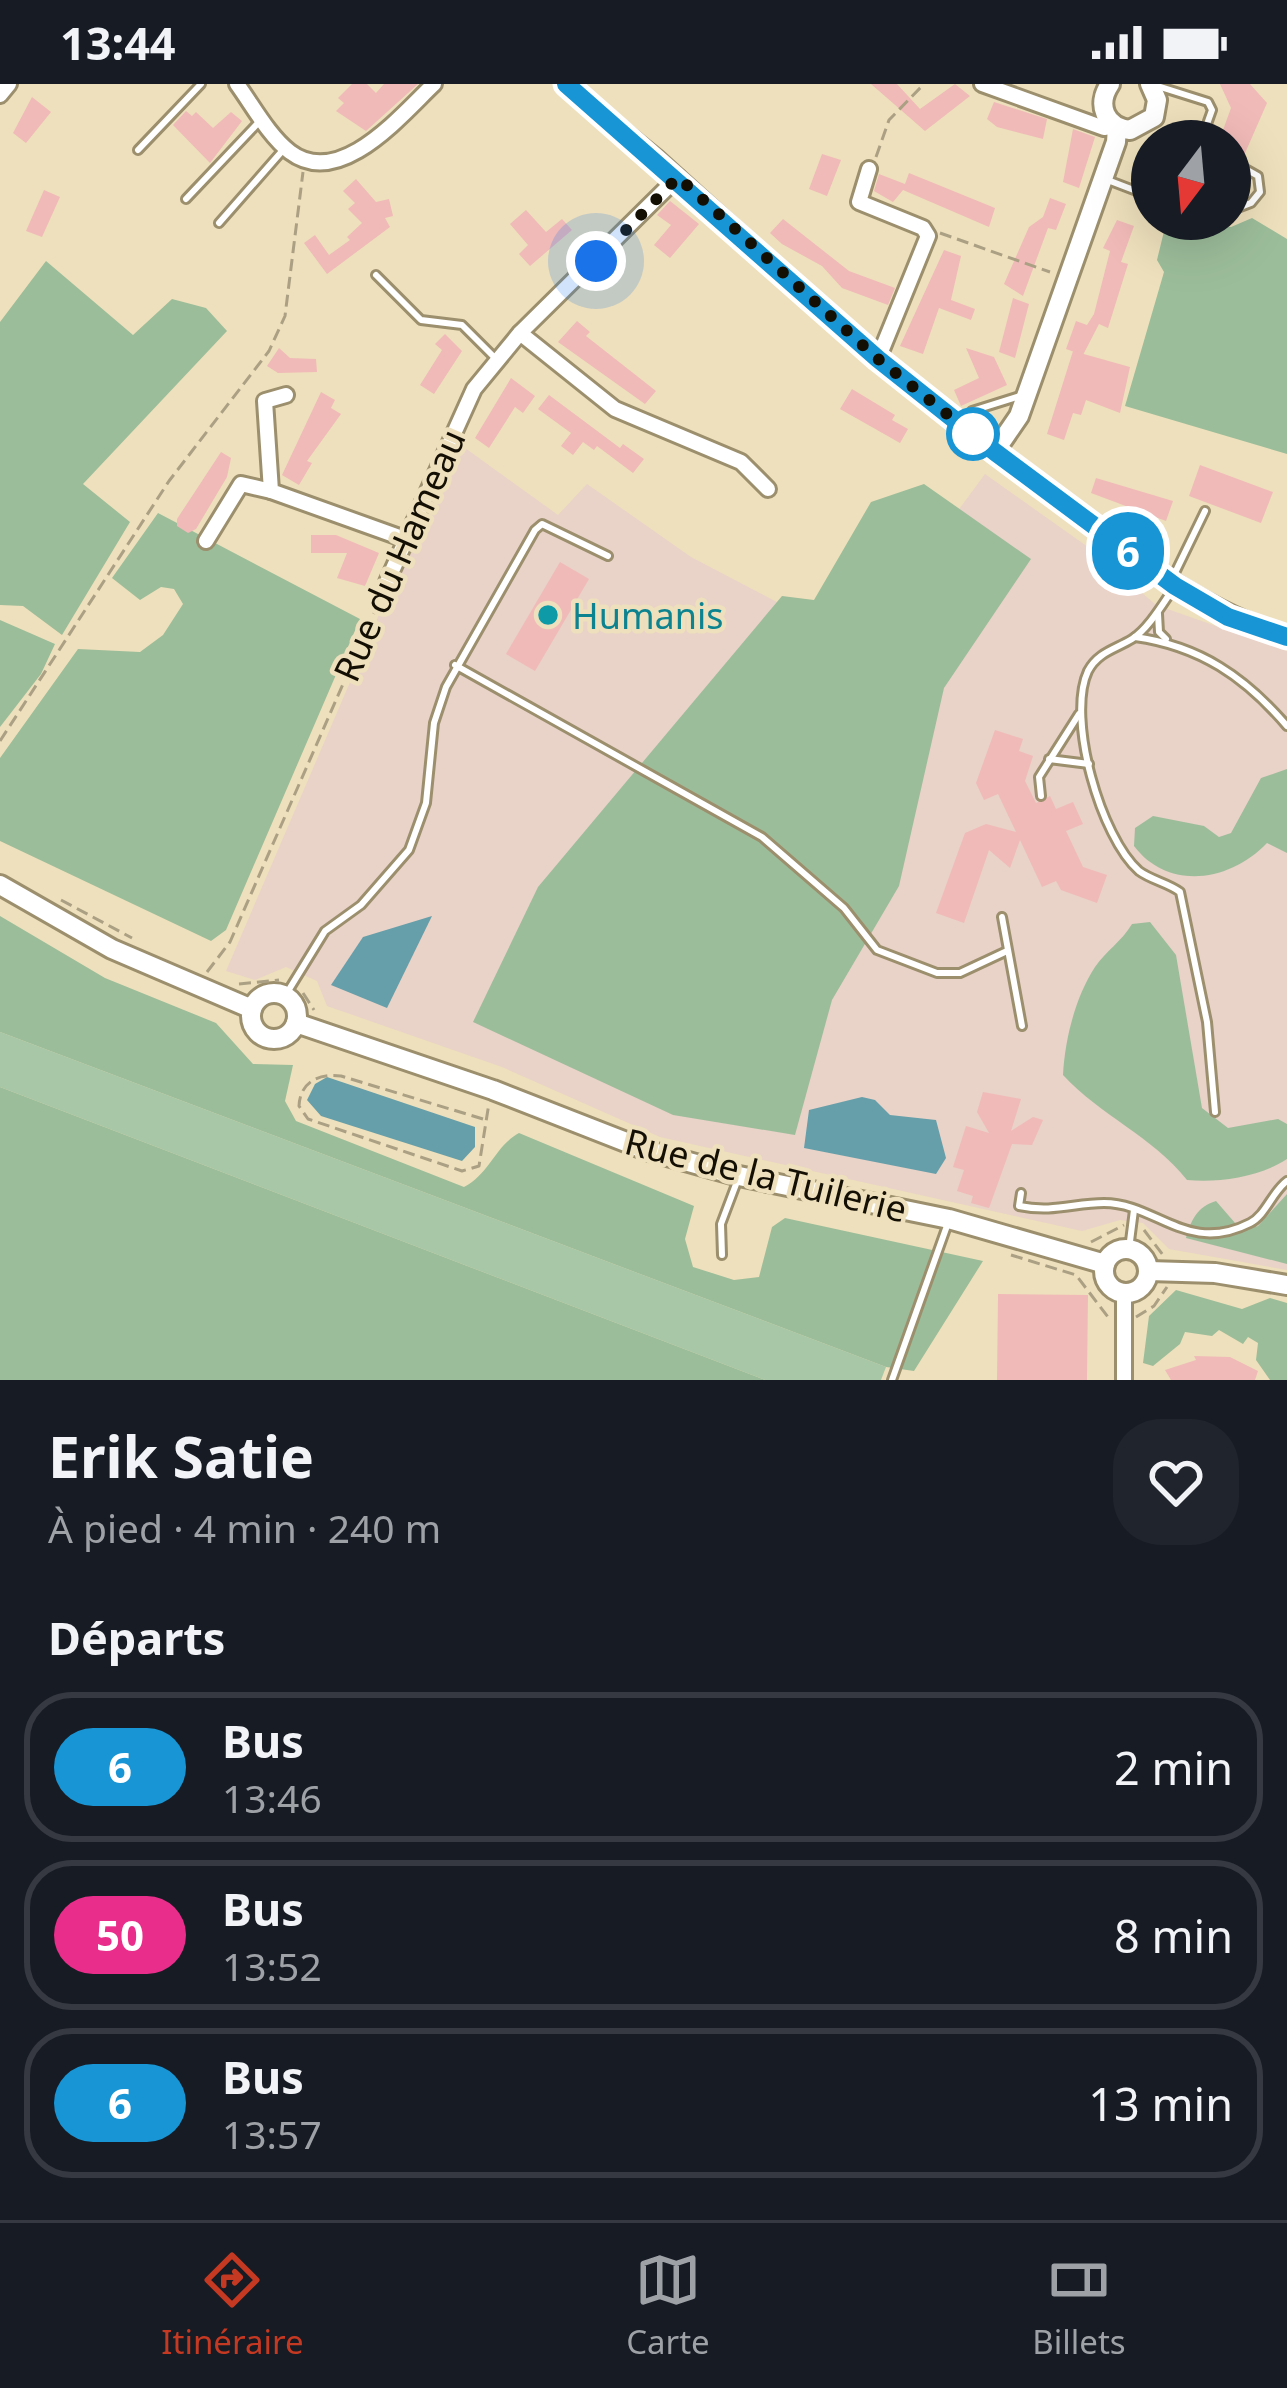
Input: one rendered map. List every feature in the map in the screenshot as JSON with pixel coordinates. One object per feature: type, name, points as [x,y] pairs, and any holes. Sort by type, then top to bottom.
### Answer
[{"type":"street","points":[[0,95],[9,84]]},
{"type":"street","points":[[246,87],[285,148],[306,160],[337,159],[367,145],[434,84]]},
{"type":"street","points":[[566,84],[678,177],[878,359],[1003,457],[1173,584],[1228,617],[1287,637]]},
{"type":"street","points":[[982,84],[1095,114],[1127,131]]},
{"type":"street","points":[[1095,114],[1110,84]]},
{"type":"street","points":[[1003,457],[1017,454],[1021,406],[1103,178],[1127,131],[1157,109],[1150,85]]},
{"type":"street","points":[[869,169],[860,202],[927,231],[878,359]]},
{"type":"street","name":"Rue du Hameau","points":[[387,582],[465,404],[496,359],[678,177]]},
{"type":"street","points":[[520,333],[614,409],[741,462],[768,489]]},
{"type":"street","points":[[271,491],[265,401],[286,395]]},
{"type":"street","points":[[206,541],[241,484],[405,539]]},
{"type":"street","points":[[0,885],[128,957],[252,1009]]},
{"type":"street","points":[[289,990],[296,1024],[287,1035],[267,1038],[255,1029],[252,1009],[266,995],[289,990]]},
{"type":"street","name":"Rue de la Tuilerie","points":[[296,1024],[494,1090],[650,1151],[739,1176],[949,1219],[1105,1264]]},
{"type":"street","points":[[1129,1249],[1145,1259],[1149,1271],[1144,1285],[1124,1293],[1107,1284],[1105,1264],[1112,1254],[1129,1249]]},
{"type":"street","points":[[1149,1271],[1215,1273],[1287,1285]]},
{"type":"street","points":[[1124,1293],[1124,1380]]},
{"type":"lane","points":[[137,150],[201,84]]},
{"type":"lane","points":[[1150,85],[1208,102],[1212,110],[1209,120]]},
{"type":"lane","points":[[186,199],[263,119]]},
{"type":"lane","points":[[219,223],[285,148]]},
{"type":"lane","points":[[1251,172],[1258,176],[1260,192],[1251,202]]},
{"type":"lane","points":[[1103,178],[1131,189]]},
{"type":"lane","points":[[376,274],[421,320],[462,326],[496,359]]},
{"type":"lane","points":[[972,411],[1012,394],[1021,406]]},
{"type":"lane","points":[[1205,511],[1159,609],[1135,638],[1097,659],[1088,672],[1081,711],[1101,806],[1123,851],[1141,872],[1180,892],[1207,1022],[1215,1112]]},
{"type":"lane","points":[[289,990],[325,931],[361,904],[409,850],[426,803],[434,723],[455,665],[538,526],[557,527],[608,556]]},
{"type":"lane","points":[[1159,609],[1159,632],[1169,642]]},
{"type":"lane","points":[[1135,638],[1169,642],[1217,662],[1261,695],[1287,726]]},
{"type":"lane","points":[[455,665],[762,838],[844,908],[877,950],[937,973],[960,974],[1006,951]]},
{"type":"lane","points":[[1041,796],[1040,777],[1081,711]]},
{"type":"lane","points":[[1049,759],[1089,764]]},
{"type":"lane","points":[[1002,917],[1022,1026]]},
{"type":"lane","points":[[722,1255],[722,1224],[739,1176]]},
{"type":"lane","points":[[1022,1193],[1019,1206],[1031,1209],[1074,1210],[1104,1203],[1134,1210],[1179,1232],[1228,1230],[1258,1218],[1287,1181]]},
{"type":"lane","points":[[1129,1249],[1134,1210]]},
{"type":"lane","points":[[892,1380],[949,1219]]},
{"type":"path","points":[[869,169],[889,120],[924,84]]},
{"type":"path","points":[[0,741],[169,481],[269,351],[285,316],[306,160]]},
{"type":"path","points":[[927,231],[1057,274]]},
{"type":"path","name":"Rue du Hameau","points":[[206,973],[230,942],[387,582]]},
{"type":"path","points":[[44,891],[141,944]]},
{"type":"path","points":[[191,967],[217,977]]},
{"type":"path","points":[[228,982],[289,990],[321,1017]]},
{"type":"path","points":[[483,1119],[326,1074],[308,1083],[299,1096],[299,1106],[308,1118],[462,1171],[478,1166],[483,1154],[483,1119],[494,1090]]},
{"type":"path","points":[[993,1250],[1076,1275],[1105,1316],[1116,1318]]},
{"type":"shaded area","name":"Humanis","points":[[454,440],[558,515],[587,484],[691,557],[859,645],[985,474],[1095,552],[1156,605],[1287,651],[1287,1270],[1169,1249],[1143,1223],[1120,1220],[1082,1231],[660,1137],[502,1067],[327,1006],[317,981],[286,967],[255,980],[226,971]]},
{"type":"green space","points":[[1251,218],[1287,239],[1287,454],[1125,406],[1164,272],[1157,260],[1162,240],[1251,240]]},
{"type":"green space","points":[[46,261],[133,335],[172,299],[206,308],[227,331],[83,484],[130,522],[62,635],[23,606],[0,605],[0,322]]},
{"type":"green space","points":[[924,484],[1031,559],[944,688],[899,886],[832,1000],[795,1135],[673,1115],[473,1022],[538,887],[782,596],[814,600],[871,502]]},
{"type":"green space","points":[[158,513],[360,619],[226,930],[211,941],[0,841],[0,758],[78,649],[140,652],[163,635],[183,604],[174,589],[161,587],[140,600],[112,578]]},
{"type":"green space","points":[[0,620],[55,644],[41,674],[0,727]]},
{"type":"green space","points":[[1287,769],[1287,853],[1267,843],[1236,866],[1200,876],[1164,870],[1134,846],[1135,828],[1153,816],[1204,826],[1219,837],[1231,833],[1261,778]]},
{"type":"green space","points":[[0,916],[105,978],[216,1023],[253,1064],[293,1065],[285,1101],[296,1121],[464,1187],[519,1133],[694,1206],[685,1239],[693,1267],[734,1280],[759,1277],[772,1227],[785,1218],[983,1261],[914,1371],[886,1367],[0,1032]]},
{"type":"green space","points":[[1150,922],[1176,955],[1202,1108],[1228,1128],[1278,1119],[1287,1124],[1287,1159],[1239,1177],[1187,1180],[1063,1075],[1072,1019],[1088,979],[1132,924]]},
{"type":"green space","points":[[0,1032],[886,1367],[881,1380],[765,1380],[0,1087]]},
{"type":"green space","points":[[0,1087],[765,1380],[0,1380]]},
{"type":"green space","points":[[1287,1194],[1287,1264],[1186,1238],[1196,1215],[1209,1204],[1216,1201],[1242,1231],[1258,1226]]},
{"type":"green space","points":[[1176,1290],[1242,1309],[1270,1298],[1287,1303],[1287,1380],[1270,1380],[1256,1360],[1258,1343],[1248,1337],[1243,1344],[1219,1330],[1212,1336],[1185,1332],[1180,1344],[1153,1366],[1143,1363],[1149,1316]]},
{"type":"water","points":[[432,916],[387,1008],[331,985],[363,937]]},
{"type":"water","points":[[327,1077],[475,1127],[475,1147],[462,1161],[321,1116],[307,1100],[315,1084]]},
{"type":"water","points":[[862,1097],[875,1100],[890,1115],[936,1120],[946,1158],[936,1174],[804,1148],[809,1110]]},
{"type":"building","points":[[352,84],[367,84],[376,93],[384,84],[418,84],[366,131],[336,111],[344,103],[338,98]]},
{"type":"building","points":[[871,84],[897,84],[920,109],[955,84],[970,96],[925,131]]},
{"type":"building","points":[[1220,84],[1250,84],[1267,103],[1251,139],[1251,120],[1227,120],[1231,108]]},
{"type":"building","points":[[32,97],[51,112],[26,143],[13,133]]},
{"type":"building","points":[[994,102],[1047,119],[1043,139],[997,127],[987,119]]},
{"type":"building","points":[[186,111],[192,116],[196,112],[213,128],[231,112],[242,121],[210,163],[173,125]]},
{"type":"building","points":[[1073,129],[1095,137],[1079,188],[1063,182]]},
{"type":"building","points":[[822,154],[841,160],[827,196],[809,189]]},
{"type":"building","points":[[909,173],[995,208],[989,227],[903,190],[893,202],[874,191],[879,174],[905,184]]},
{"type":"building","points":[[356,179],[376,202],[389,199],[393,216],[385,218],[390,227],[327,274],[304,243],[315,235],[329,255],[350,240],[347,237],[362,223],[348,209],[355,203],[343,191]]},
{"type":"building","points":[[44,190],[60,197],[42,237],[26,231]]},
{"type":"building","points":[[1050,198],[1066,204],[1056,230],[1048,228],[1023,296],[1004,284],[1029,227],[1043,217]]},
{"type":"building","points":[[670,201],[699,224],[670,258],[654,245],[671,225],[657,215]]},
{"type":"building","points":[[526,210],[546,232],[562,219],[572,230],[530,266],[519,254],[528,245],[510,224]]},
{"type":"building","points":[[783,219],[849,271],[895,288],[888,305],[842,288],[822,266],[782,244],[770,233]]},
{"type":"building","points":[[1117,220],[1131,225],[1121,262],[1128,264],[1108,328],[1099,324],[1083,355],[1066,349],[1076,321],[1087,325],[1094,314],[1110,251],[1103,248]]},
{"type":"building","points":[[944,250],[961,256],[951,300],[975,309],[971,320],[939,308],[923,354],[900,346]]},
{"type":"building","points":[[1013,298],[1029,304],[1015,358],[999,352]]},
{"type":"building","points":[[577,321],[590,332],[586,336],[656,391],[645,404],[558,342]]},
{"type":"building","points":[[445,334],[462,351],[434,394],[420,385],[442,350],[435,344]]},
{"type":"building","points":[[279,348],[290,358],[316,359],[317,372],[278,373],[267,366]]},
{"type":"building","points":[[966,348],[994,357],[1007,385],[961,406],[954,390],[979,378]]},
{"type":"building","points":[[1073,351],[1130,367],[1120,413],[1086,400],[1081,415],[1073,413],[1064,440],[1047,434]]},
{"type":"building","points":[[511,378],[535,396],[523,413],[515,407],[489,448],[475,438]]},
{"type":"building","points":[[852,389],[895,415],[892,420],[908,429],[900,443],[840,409]]},
{"type":"building","points":[[321,392],[335,400],[331,408],[341,414],[307,461],[312,463],[299,485],[282,475]]},
{"type":"building","points":[[549,395],[620,448],[623,444],[644,459],[633,473],[597,446],[594,450],[583,442],[573,455],[561,446],[571,433],[538,409]]},
{"type":"building","points":[[221,452],[231,458],[227,477],[196,529],[188,533],[177,526],[177,519]]},
{"type":"building","points":[[1200,465],[1273,492],[1261,523],[1189,496]]},
{"type":"building","points":[[1096,478],[1173,501],[1166,521],[1091,493]]},
{"type":"building","points":[[311,535],[336,535],[379,553],[365,586],[337,578],[347,553],[311,553]]},
{"type":"building","name":"Humanis","points":[[560,562],[589,579],[535,671],[506,654]]},
{"type":"building","points":[[995,730],[1023,739],[1019,751],[1033,756],[1025,781],[1036,803],[1050,796],[1056,809],[1073,802],[1083,824],[1066,831],[1083,867],[1107,875],[1097,903],[1061,890],[1056,881],[1042,887],[1020,840],[1010,868],[989,850],[964,923],[936,913],[965,833],[986,824],[1016,832],[998,794],[984,800],[976,783]]},
{"type":"building","points":[[983,1092],[1021,1099],[1011,1131],[1033,1117],[1043,1120],[1032,1145],[1012,1144],[989,1208],[971,1203],[973,1196],[957,1191],[964,1170],[953,1167],[966,1126],[989,1133],[977,1112]]},
{"type":"building","points":[[998,1294],[1088,1295],[1087,1380],[997,1380]]},
{"type":"building","points":[[1194,1356],[1230,1357],[1258,1371],[1255,1380],[1171,1380],[1165,1370],[1196,1360]]},
{"type":"bus line","name":"6","points":[[566,84],[678,177],[878,359],[995,452],[1175,586],[1228,617],[1287,637]]},
{"type":"place","name":"Humanis","points":[[548,615]]},
{"type":"route","points":[[596,261],[678,177],[878,359],[977,438],[973,434]]}]
